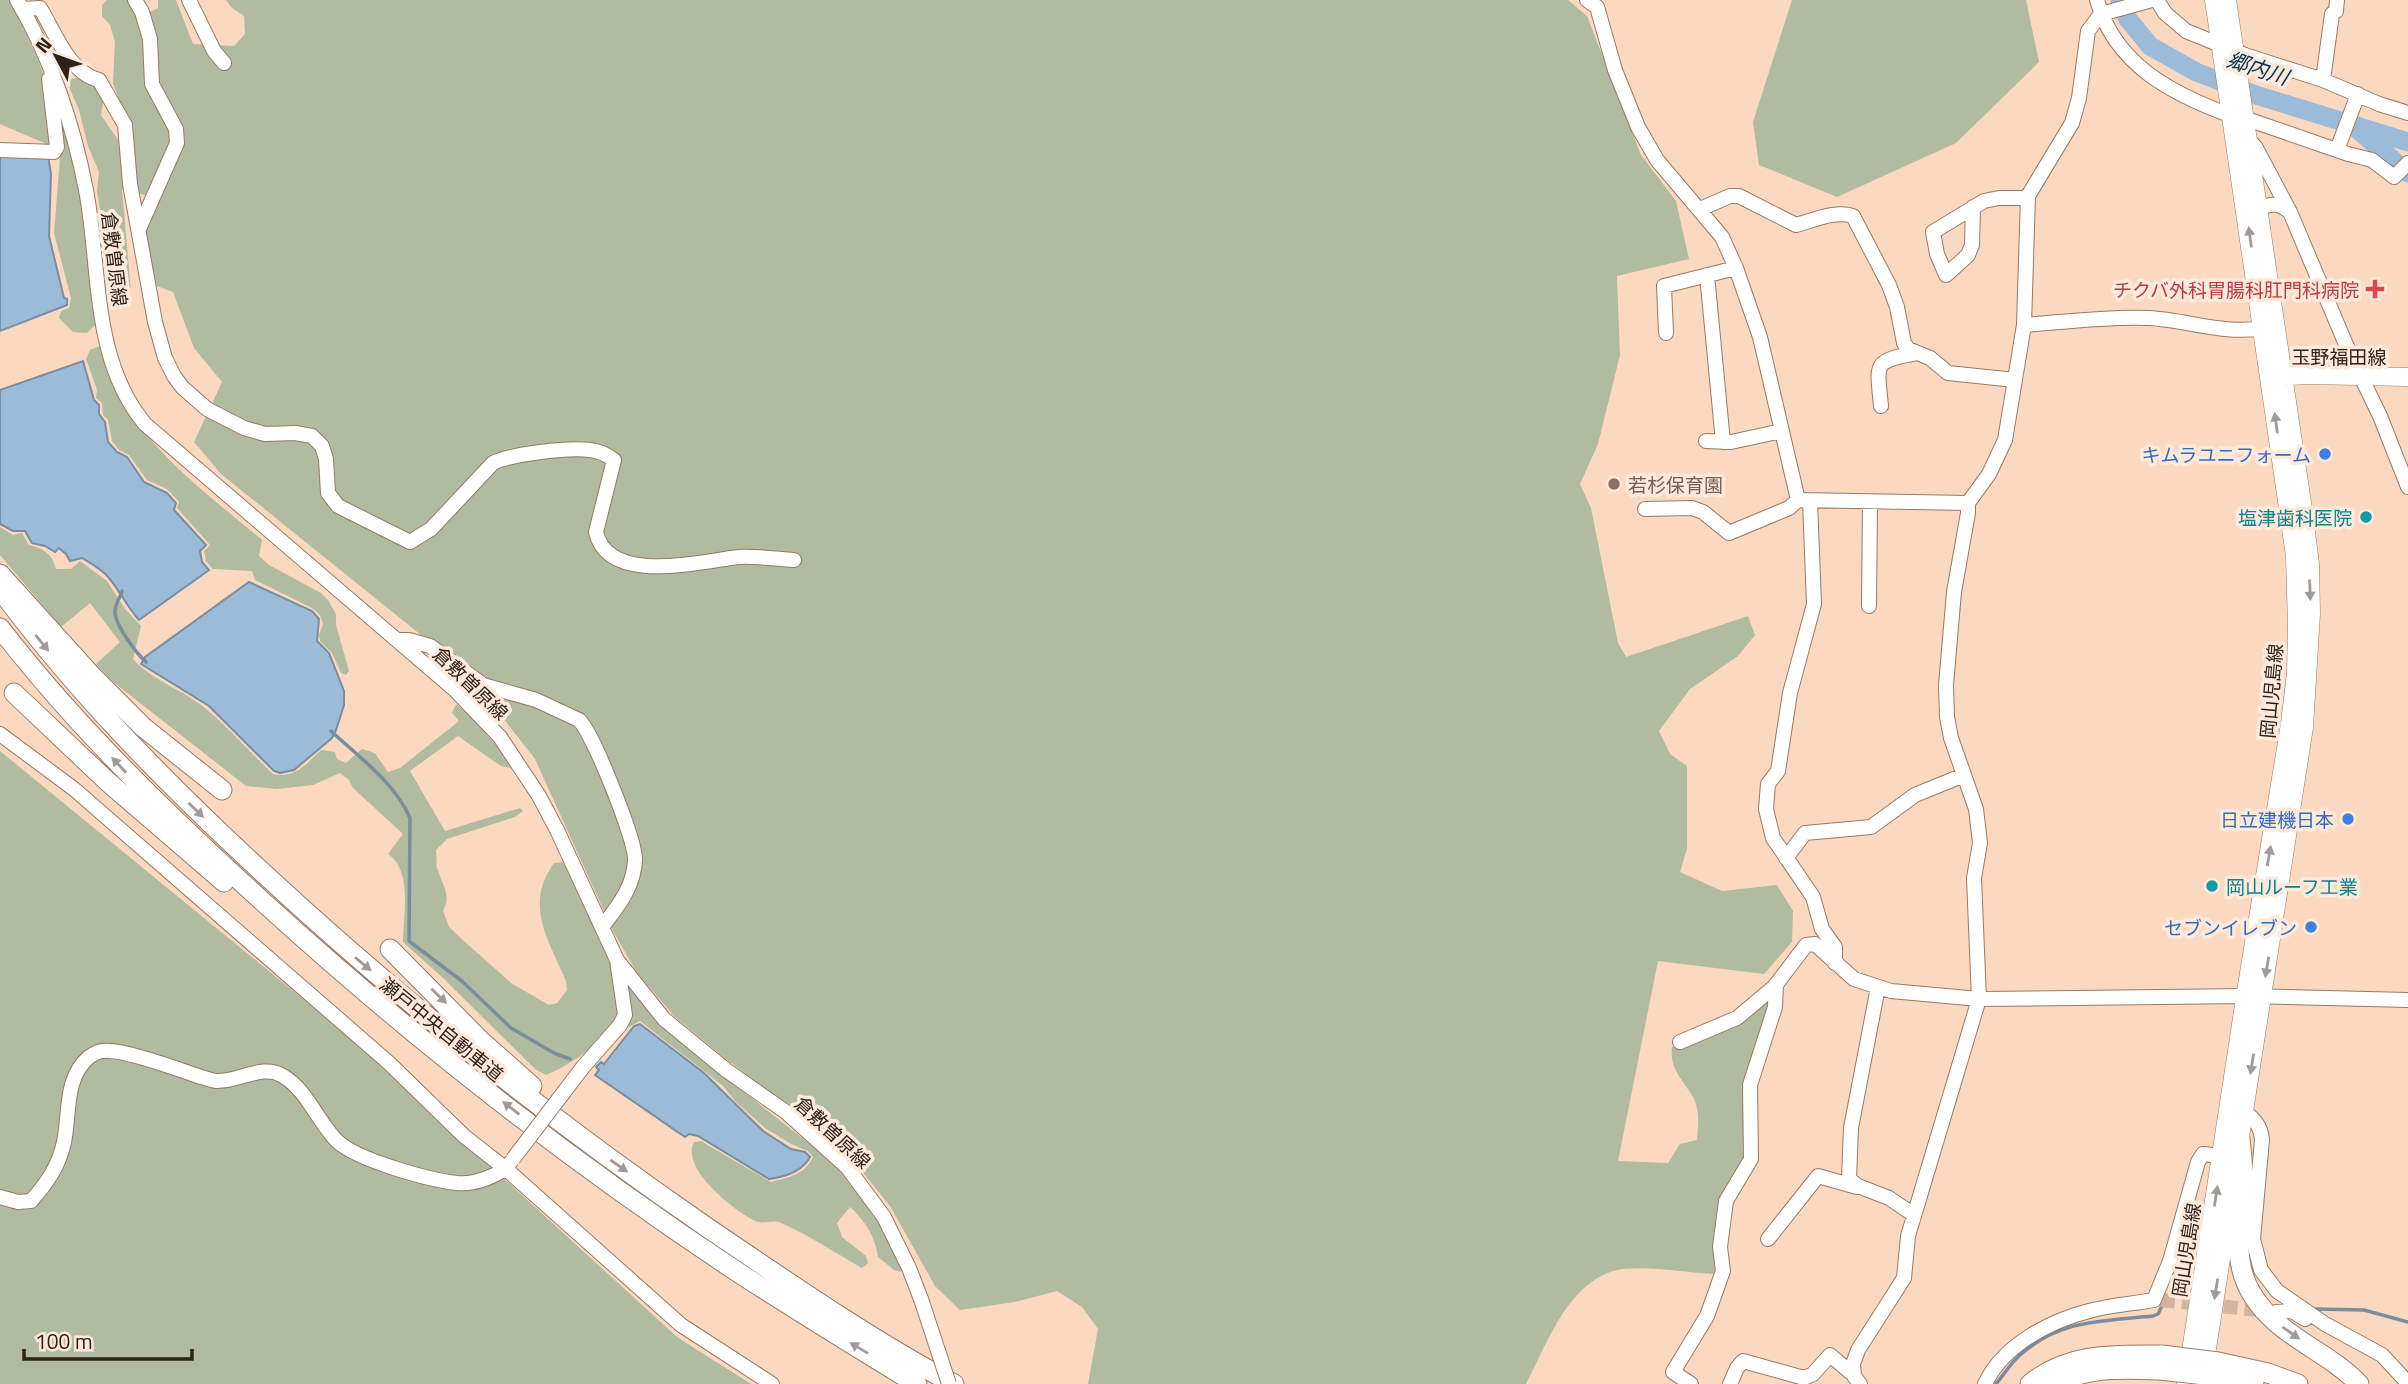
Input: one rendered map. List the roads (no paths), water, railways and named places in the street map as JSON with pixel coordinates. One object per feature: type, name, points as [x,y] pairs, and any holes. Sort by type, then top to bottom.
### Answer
[{"type":"highway","points":[[0,574],[93,677],[143,727],[222,790]]},
{"type":"highway","name":"瀬戸中央自動車道","points":[[0,589],[50,654],[112,724],[210,824],[341,945],[414,1008],[584,1141],[784,1279],[954,1384]]},
{"type":"highway","name":"瀬戸中央自動車道","points":[[0,628],[55,696],[131,778],[331,963],[500,1100],[625,1193],[748,1279],[917,1384]]},
{"type":"highway","points":[[14,693],[108,782],[203,865],[331,963]]},
{"type":"highway","points":[[390,948],[480,1040],[561,1113],[584,1141]]},
{"type":"highway","points":[[2240,1138],[2243,1172],[2238,1250],[2243,1280],[2263,1311],[2279,1325],[2336,1363],[2359,1384]]},
{"type":"highway","points":[[2030,1384],[2055,1368],[2087,1357],[2161,1363],[2254,1384]]},
{"type":"highway","points":[[2056,1384],[2079,1373],[2161,1363]]},
{"type":"highway","points":[[2211,1374],[2268,1373],[2298,1384]]},
{"type":"main road","name":"岡山児島線","points":[[2186,1384],[2222,1156],[2304,727],[2295,556],[2277,377],[2239,114],[2228,52],[2214,0]]},
{"type":"main road","name":"岡山児島線","points":[[2227,0],[2228,52]]},
{"type":"main road","name":"岡山児島線","points":[[2239,114],[2250,141],[2260,209],[2263,328],[2277,377]]},
{"type":"main road","name":"玉野福田線","points":[[2277,377],[2408,377]]},
{"type":"main road","name":"岡山児島線","points":[[2211,1374],[2244,1111],[2254,996]]},
{"type":"street","points":[[135,0],[142,12],[149,39],[152,84],[176,129],[177,143],[139,229]]},
{"type":"street","points":[[189,0],[214,51],[224,63]]},
{"type":"street","points":[[1587,0],[1597,7],[1615,70],[1638,127],[1657,160],[1722,237],[1736,268],[1760,337],[1782,432],[1804,501],[1814,604],[1790,693],[1778,771],[1768,784],[1766,809],[1773,838],[1813,897],[1822,929],[1835,947],[1835,963]]},
{"type":"street","points":[[1848,1375],[1858,1350],[1904,1278],[1908,1236],[1979,999],[1974,878],[1980,843],[1976,809],[1951,738],[1946,685],[1954,592],[1968,503],[1989,474],[2005,440],[2024,325],[2028,198],[2072,123],[2079,98],[2088,31],[2101,10],[2152,0]]},
{"type":"street","points":[[2158,0],[2177,25],[2228,52],[2323,80],[2357,97],[2407,110]]},
{"type":"street","points":[[2323,80],[2332,14],[2336,11],[2337,0]]},
{"type":"street","points":[[19,4],[40,8],[72,62],[86,77],[99,80],[125,125],[130,184],[155,322],[165,358],[182,387],[207,409],[244,428],[265,434],[295,433],[312,436],[322,446],[326,459],[328,493],[338,506],[410,542],[431,529],[492,463],[519,455],[588,449],[604,453],[614,460],[596,532],[599,543],[615,558],[650,567],[695,565],[740,557],[793,561]]},
{"type":"street","name":"倉敷曽原線","points":[[19,4],[52,74],[69,123],[87,192],[110,361],[132,409],[145,424],[456,690],[500,737],[558,830],[617,960],[664,1019],[726,1070],[786,1112],[847,1167],[884,1217],[909,1268],[949,1384]]},
{"type":"street","points":[[2101,10],[2119,48],[2140,69],[2171,88],[2372,160],[2394,177],[2404,167]]},
{"type":"street","points":[[0,150],[54,152],[57,147],[48,86],[52,74]]},
{"type":"street","points":[[2338,149],[2357,97]]},
{"type":"street","points":[[2250,141],[2290,212],[2408,486]]},
{"type":"street","points":[[1700,209],[1730,196],[1739,196],[1796,225],[1834,214],[1845,213],[1853,216],[1889,285],[1897,307],[1904,343],[1908,349],[1930,358],[1948,373],[2015,380]]},
{"type":"street","points":[[1973,207],[1999,198],[2028,198]]},
{"type":"street","points":[[2260,209],[2271,204],[2284,207],[2290,212]]},
{"type":"street","points":[[1666,334],[1664,286],[1736,268]]},
{"type":"street","points":[[1707,275],[1723,442]]},
{"type":"street","points":[[2024,325],[2147,318],[2189,322],[2234,332],[2263,328]]},
{"type":"street","points":[[1881,406],[1877,369],[1882,362],[1890,358],[1917,353]]},
{"type":"street","points":[[1706,440],[1731,442],[1782,432]]},
{"type":"street","points":[[1645,509],[1692,508],[1703,512],[1729,533],[1804,501],[1968,503]]},
{"type":"street","points":[[1870,502],[1870,606]]},
{"type":"street","points":[[397,640],[409,640],[430,646],[483,685],[536,700],[579,720],[585,726],[635,850],[632,879],[623,898],[602,927]]},
{"type":"street","points":[[0,734],[84,797],[389,1063],[464,1136],[510,1164],[681,1325],[772,1384]]},
{"type":"street","points":[[1786,858],[1805,833],[1871,827],[1915,795],[1964,775]]},
{"type":"street","points":[[1679,1042],[1737,1018],[1776,984],[1806,945],[1815,944],[1854,979],[1891,991],[1979,999],[2254,996],[2408,1000]]},
{"type":"street","points":[[0,1197],[18,1202],[31,1201],[50,1180],[65,1140],[76,1073],[90,1056],[104,1050],[216,1081],[271,1070],[292,1082],[338,1141],[358,1155],[419,1175],[459,1183],[478,1181],[510,1164],[583,1067],[620,1025],[625,1015],[617,960]]},
{"type":"street","points":[[1692,1384],[1673,1373],[1707,1316],[1723,1271],[1720,1247],[1726,1201],[1751,1159],[1750,1085],[1775,1007],[1776,984]]},
{"type":"street","points":[[1878,987],[1851,1128],[1849,1179],[1889,1198],[1914,1214]]},
{"type":"street","points":[[2244,1111],[2261,1131],[2253,1239],[2256,1257],[2264,1275],[2277,1291],[2325,1324],[2382,1355],[2408,1383]]},
{"type":"street","points":[[1985,1384],[2004,1358],[2026,1339],[2057,1322],[2090,1310],[2157,1300],[2198,1162],[2203,1154],[2222,1156]]},
{"type":"street","points":[[1768,1239],[1818,1176],[1856,1187],[1858,1185]]},
{"type":"street","points":[[2276,1312],[2292,1311],[2310,1323],[2325,1324]]},
{"type":"street","points":[[1730,1384],[1737,1368],[1743,1362],[1786,1371],[1804,1378],[1814,1374],[1830,1355],[1860,1384]]},
{"type":"water","points":[[48,156],[51,174],[49,236],[67,305],[0,331],[0,157]]},
{"type":"water","points":[[83,361],[94,400],[99,405],[99,414],[105,422],[108,442],[117,452],[127,457],[144,482],[167,493],[176,503],[174,510],[206,545],[200,551],[202,562],[209,570],[139,620],[109,578],[97,567],[82,558],[70,561],[59,548],[55,552],[32,543],[25,531],[13,531],[0,524],[0,390]]},
{"type":"water","points":[[249,582],[312,611],[319,619],[317,641],[329,653],[344,691],[344,705],[332,738],[294,770],[280,773],[274,771],[209,706],[141,664],[145,657]]},
{"type":"water","points":[[640,1024],[704,1073],[763,1131],[791,1149],[805,1152],[810,1157],[807,1162],[792,1173],[769,1179],[698,1136],[689,1134],[685,1137],[595,1075],[599,1070],[596,1067],[601,1062],[604,1064],[634,1026]]},
{"type":"waterway","name":"郷内川","points":[[2120,0],[2128,19],[2150,46],[2196,72],[2256,95],[2408,142]]},
{"type":"waterway","points":[[2355,127],[2408,173]]},
{"type":"waterway","points":[[122,591],[115,608],[116,618],[127,639],[146,662]]},
{"type":"waterway","points":[[331,731],[386,782],[410,818],[409,941],[463,982],[511,1028],[554,1053],[570,1059]]},
{"type":"waterway","points":[[1996,1384],[2020,1355],[2051,1334],[2083,1324],[2153,1316],[2158,1314],[2166,1298]]},
{"type":"waterway","points":[[2316,1309],[2364,1310],[2408,1322]]},
{"type":"tunnel","points":[[2161,1300],[2268,1311]]},
{"type":"place","name":"チクバ外科胃腸科肛門科病院","points":[[2375,289]]},
{"type":"place","name":"キムラユニフォーム","points":[[2325,454]]},
{"type":"place","name":"若杉保育園","points":[[1614,484]]},
{"type":"place","name":"塩津歯科医院","points":[[2366,517]]},
{"type":"place","name":"日立建機日本","points":[[2348,819]]},
{"type":"place","name":"岡山ルーフ工業","points":[[2212,886]]},
{"type":"place","name":"セブンイレブン","points":[[2311,927]]}]
